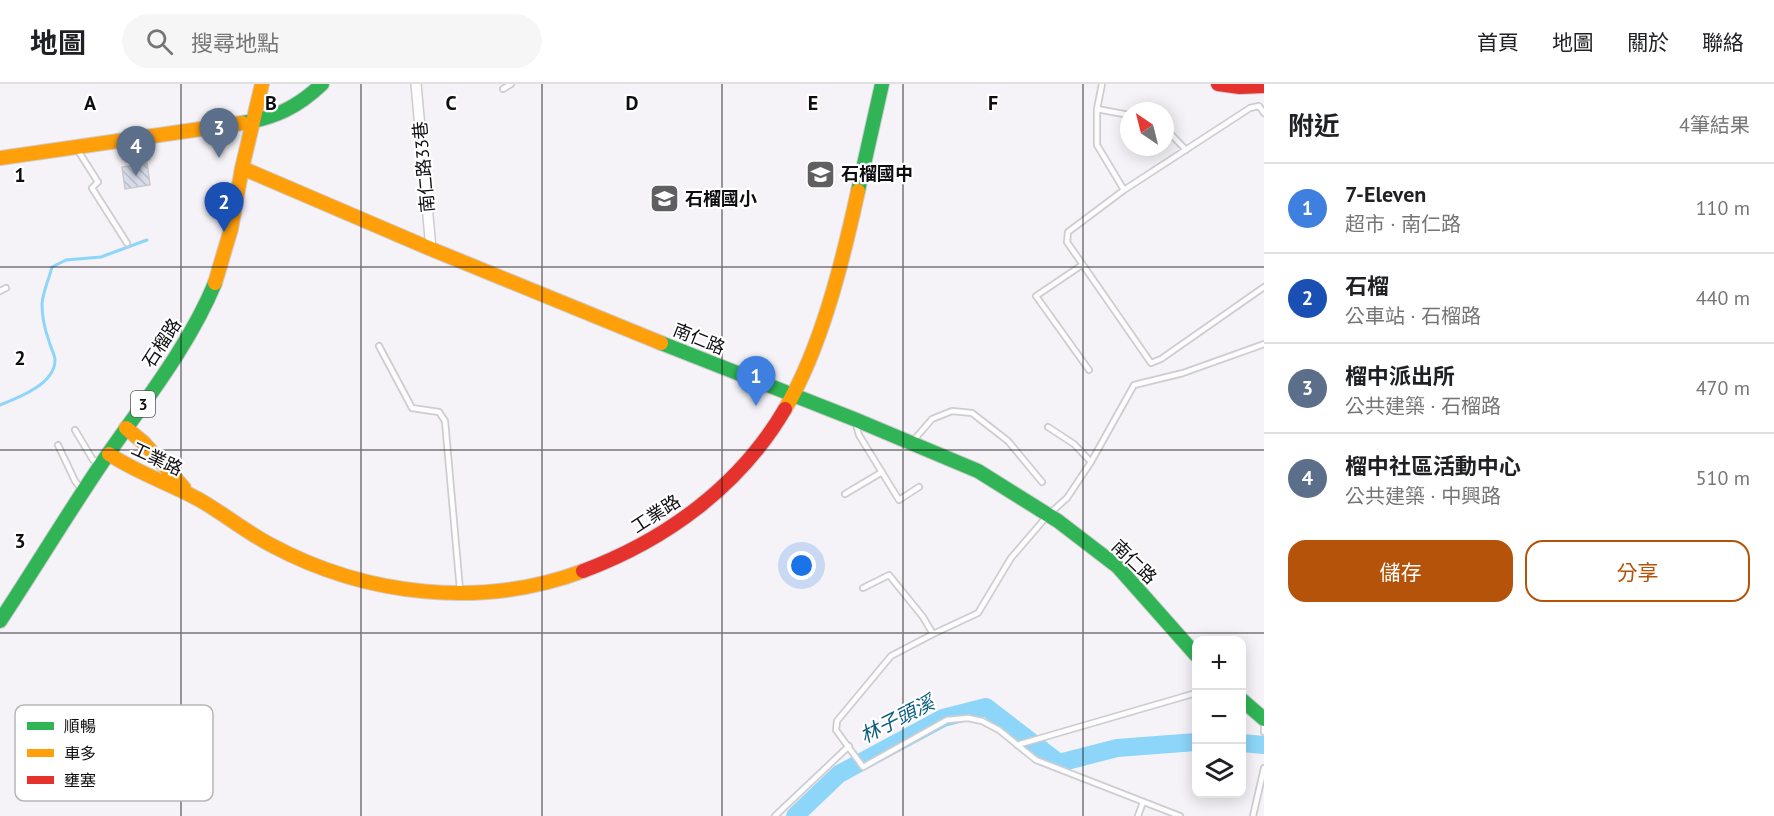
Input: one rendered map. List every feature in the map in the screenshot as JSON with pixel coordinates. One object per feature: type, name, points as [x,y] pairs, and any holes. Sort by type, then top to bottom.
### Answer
[{"type":"street","name":"石榴路","points":[[0,621],[105,459],[177,355],[205,307],[216,281],[231,229],[242,168],[262,84]]},
{"type":"street","points":[[0,159],[280,115],[294,108],[322,84]]},
{"type":"street","name":"南仁路33巷","points":[[416,84],[431,249]]},
{"type":"street","name":"工業路","points":[[105,459],[190,494],[262,540],[306,561],[364,581],[405,589],[460,593],[517,588],[573,575],[615,559],[657,537],[698,508],[734,475],[766,437],[792,396],[823,320],[838,274],[882,84]]},
{"type":"street","points":[[1218,84],[1240,87],[1264,86]]},
{"type":"street","name":"南仁路","points":[[242,168],[431,249],[978,471],[1048,515],[1118,567],[1192,649]]},
{"type":"street","name":"工業路","points":[[126,428],[144,443],[190,494]]},
{"type":"street","points":[[1246,703],[1264,718]]},
{"type":"lane","points":[[503,89],[511,84]]},
{"type":"lane","points":[[1102,84],[1097,109],[1097,145],[1124,190]]},
{"type":"lane","points":[[1264,113],[1259,106],[1250,108],[1124,190],[1068,232],[1067,242],[1151,363],[1161,359],[1264,287]]},
{"type":"lane","points":[[1097,109],[1120,113]]},
{"type":"lane","points":[[1174,137],[1186,150]]},
{"type":"lane","points":[[76,147],[98,182],[92,188],[127,243]]},
{"type":"lane","points":[[1082,265],[1036,296],[1089,370]]},
{"type":"lane","points":[[1180,816],[1035,760],[999,730],[981,721],[968,718],[947,720],[863,767],[836,730],[837,721],[891,656],[978,613],[1011,558],[1048,515],[1067,498],[1091,462],[1134,385],[1183,373],[1264,344]]},
{"type":"lane","points":[[379,346],[412,408],[439,412],[445,421],[460,593]]},
{"type":"lane","points":[[911,443],[932,419],[952,411],[972,412],[1008,441],[1042,482]]},
{"type":"lane","points":[[854,419],[859,435],[898,500],[919,487]]},
{"type":"lane","points":[[1048,427],[1074,444],[1091,462]]},
{"type":"lane","points":[[75,430],[93,460],[105,459]]},
{"type":"lane","points":[[58,445],[75,481],[84,492]]},
{"type":"lane","points":[[845,494],[882,472]]},
{"type":"lane","points":[[863,588],[889,574],[923,617],[933,634]]},
{"type":"lane","points":[[1017,745],[1192,694]]},
{"type":"lane","points":[[1264,726],[1264,732]]},
{"type":"lane","points":[[775,816],[849,746]]},
{"type":"lane","points":[[1253,816],[1264,768]]},
{"type":"lane","points":[[1138,816],[1143,802]]},
{"type":"building","points":[[147,163],[150,185],[125,189],[122,167]]},
{"type":"waterway","points":[[0,405],[35,389],[43,383],[54,368],[55,359],[45,328],[42,304],[52,267],[66,260],[101,257],[147,240]]},
{"type":"waterway","name":"林子頭溪","points":[[795,816],[839,774],[943,718],[986,707],[1059,763],[1117,748],[1192,742]]},
{"type":"waterway","name":"林子頭溪","points":[[1246,743],[1264,745]]},
{"type":"traffic: fast","points":[[242,123],[275,115],[295,105],[322,84]]},
{"type":"traffic: fast","points":[[858,191],[882,84]]},
{"type":"traffic: fast","points":[[0,621],[91,480],[178,353],[215,283]]},
{"type":"traffic: fast","points":[[661,343],[978,471],[1058,521],[1118,567],[1192,650]]},
{"type":"traffic: fast","points":[[1246,703],[1264,719]]},
{"type":"traffic: slow","points":[[215,283],[231,229],[242,168],[262,84]]},
{"type":"traffic: slow","points":[[0,158],[242,123]]},
{"type":"traffic: slow","points":[[242,168],[431,249],[661,343]]},
{"type":"traffic: slow","points":[[785,409],[798,385],[820,332],[838,274],[858,191]]},
{"type":"traffic: slow","points":[[126,428],[144,443],[184,488]]},
{"type":"traffic: slow","points":[[109,454],[198,499],[271,545],[346,576],[385,586],[465,593],[505,590],[544,583],[583,571]]},
{"type":"traffic: jam","points":[[1218,84],[1240,87],[1264,86]]},
{"type":"traffic: jam","points":[[583,571],[643,543],[698,507],[746,462],[767,437],[785,409]]},
{"type":"place","name":"榴中派出所","points":[[219,158]]},
{"type":"place","name":"石榴國中","points":[[820,174]]},
{"type":"place","name":"榴中社區活動中心","points":[[136,176]]},
{"type":"place","name":"石榴國小","points":[[664,199]]},
{"type":"place","name":"石榴","points":[[224,232]]},
{"type":"place","name":"7-Eleven","points":[[756,406]]}]
